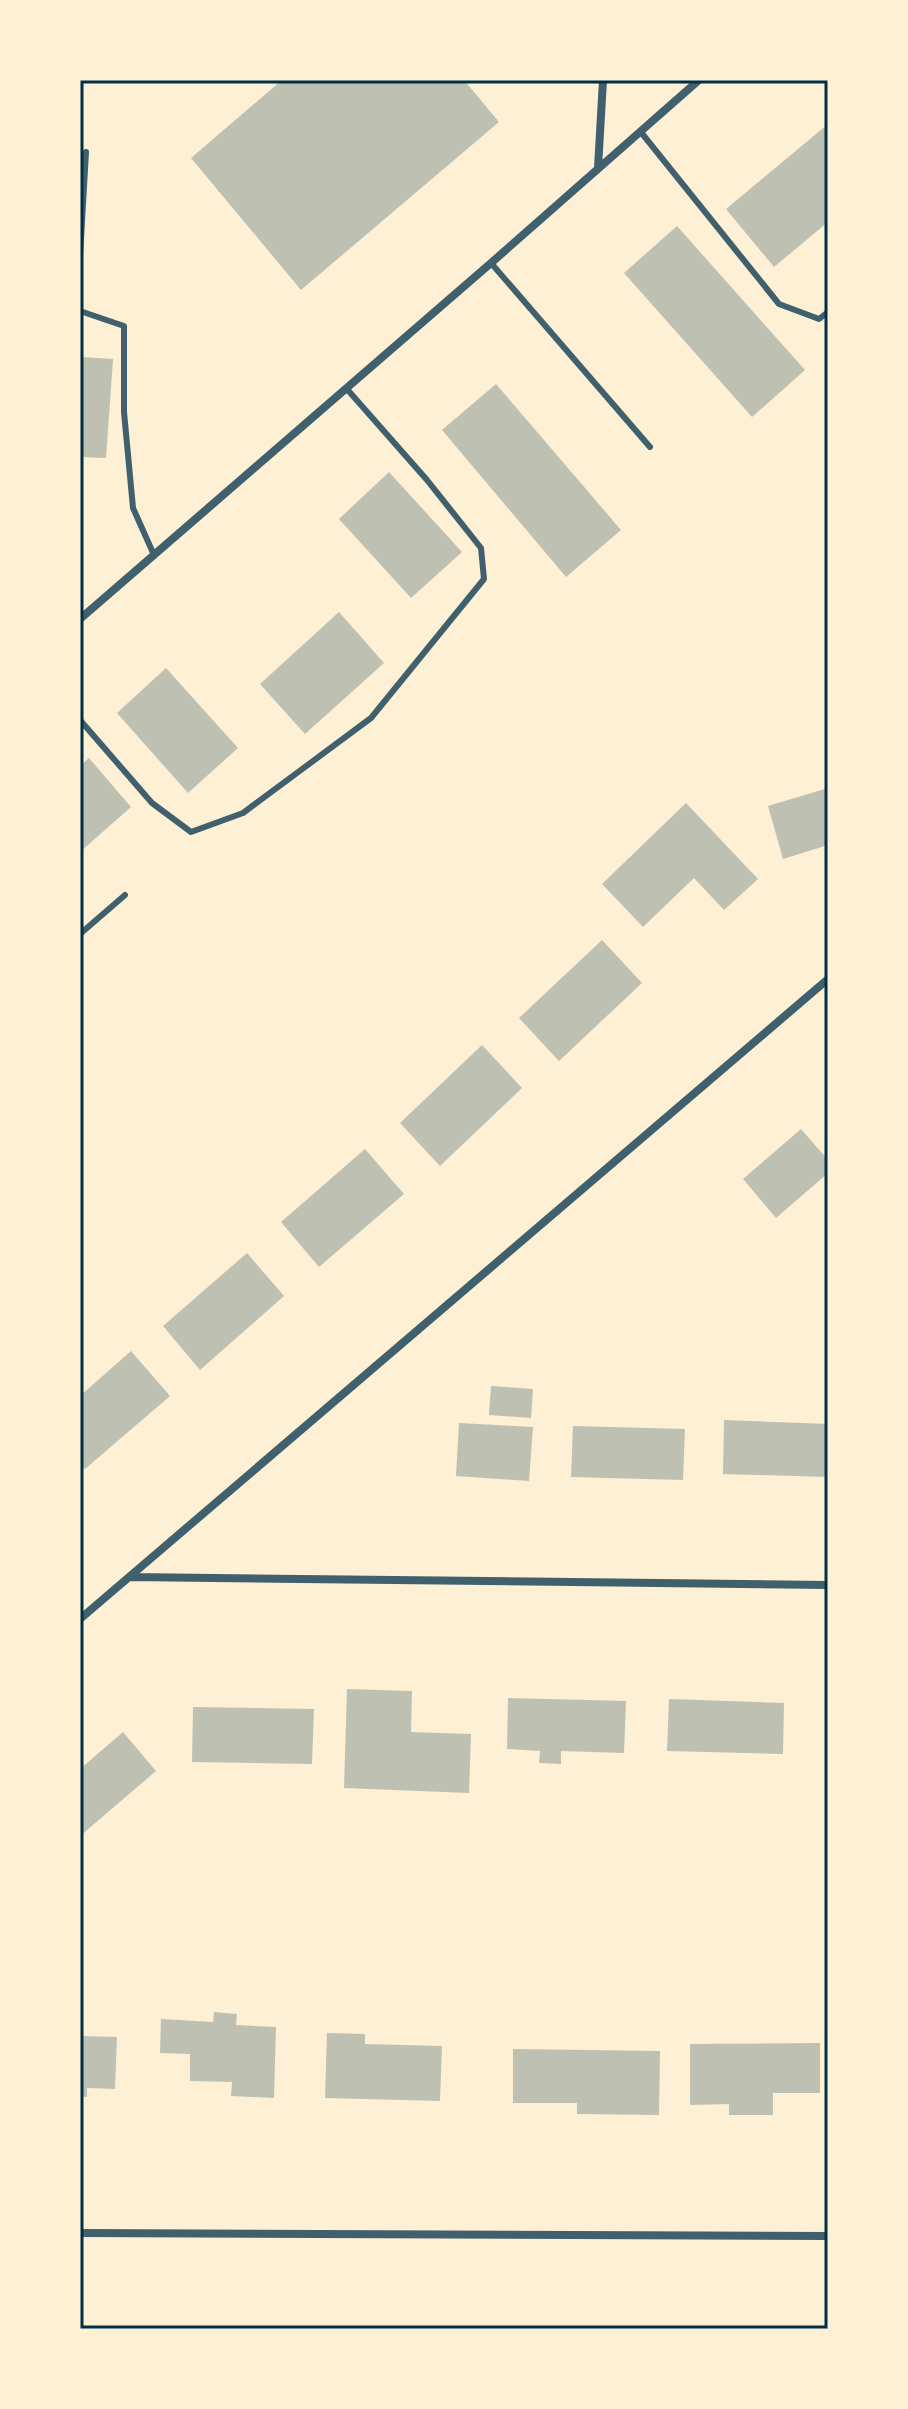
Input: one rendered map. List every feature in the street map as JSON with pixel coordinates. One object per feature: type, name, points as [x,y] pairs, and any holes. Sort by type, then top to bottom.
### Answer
[{"type":"street","points":[[598,168],[603,80]]},
{"type":"street","points":[[80,619],[699,80]]},
{"type":"street","points":[[80,1619],[828,979]]},
{"type":"street","points":[[129,1577],[828,1585]]},
{"type":"street","points":[[80,2233],[828,2236]]},
{"type":"lane","points":[[640,131],[779,304],[819,319],[828,312]]},
{"type":"lane","points":[[80,256],[86,152]]},
{"type":"lane","points":[[491,263],[650,447]]},
{"type":"lane","points":[[80,311],[124,326],[124,412],[133,508],[154,555]]},
{"type":"lane","points":[[80,720],[152,803],[191,832],[243,813],[371,718],[484,579],[481,548],[427,480],[346,388]]},
{"type":"lane","points":[[80,934],[125,895]]},
{"type":"building","points":[[282,80],[464,80],[499,122],[301,290],[191,158]]},
{"type":"building","points":[[828,124],[828,222],[774,267],[726,209]]},
{"type":"building","points":[[677,226],[805,370],[752,417],[624,273]]},
{"type":"building","points":[[80,357],[113,359],[106,458],[80,457]]},
{"type":"building","points":[[496,384],[621,530],[566,577],[442,430]]},
{"type":"building","points":[[389,472],[462,552],[411,598],[339,519]]},
{"type":"building","points":[[339,612],[384,663],[305,734],[260,684]]},
{"type":"building","points":[[166,668],[238,748],[188,793],[117,713]]},
{"type":"building","points":[[89,758],[131,807],[80,852],[80,766]]},
{"type":"building","points":[[828,788],[828,845],[783,859],[768,806]]},
{"type":"building","points":[[686,803],[758,879],[724,910],[694,878],[643,927],[602,884]]},
{"type":"building","points":[[602,940],[642,983],[559,1061],[519,1018]]},
{"type":"building","points":[[482,1045],[522,1088],[440,1166],[400,1123]]},
{"type":"building","points":[[801,1129],[828,1160],[828,1173],[776,1218],[743,1179]]},
{"type":"building","points":[[365,1149],[404,1194],[319,1267],[281,1222]]},
{"type":"building","points":[[247,1253],[284,1296],[200,1370],[163,1326]]},
{"type":"building","points":[[131,1351],[170,1396],[85,1469],[80,1464],[80,1396]]},
{"type":"building","points":[[491,1386],[533,1389],[531,1418],[489,1415]]},
{"type":"building","points":[[724,1420],[828,1424],[828,1477],[723,1474]]},
{"type":"building","points":[[459,1423],[533,1427],[529,1481],[456,1476]]},
{"type":"building","points":[[573,1426],[685,1429],[683,1480],[571,1477]]},
{"type":"building","points":[[347,1689],[412,1691],[411,1732],[471,1734],[469,1793],[344,1788]]},
{"type":"building","points":[[508,1698],[626,1701],[624,1753],[561,1751],[561,1764],[539,1763],[540,1751],[507,1749]]},
{"type":"building","points":[[669,1699],[784,1703],[783,1754],[667,1751]]},
{"type":"building","points":[[193,1707],[314,1709],[312,1764],[192,1762]]},
{"type":"building","points":[[123,1732],[156,1771],[80,1836],[80,1769]]},
{"type":"building","points":[[214,2012],[237,2014],[236,2025],[276,2027],[274,2098],[231,2096],[232,2082],[190,2081],[190,2054],[160,2053],[161,2019],[213,2022]]},
{"type":"building","points":[[327,2033],[365,2034],[365,2044],[442,2046],[440,2101],[325,2098]]},
{"type":"building","points":[[80,2036],[117,2037],[115,2089],[87,2088],[87,2097],[80,2096]]},
{"type":"building","points":[[820,2043],[820,2093],[773,2093],[773,2115],[729,2115],[729,2104],[690,2105],[690,2044]]},
{"type":"building","points":[[513,2049],[660,2051],[659,2115],[577,2114],[577,2103],[513,2103]]}]
